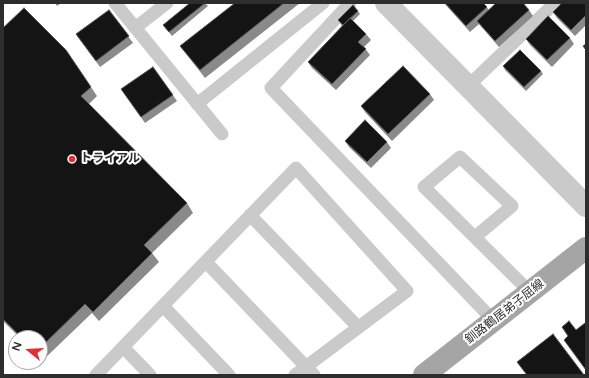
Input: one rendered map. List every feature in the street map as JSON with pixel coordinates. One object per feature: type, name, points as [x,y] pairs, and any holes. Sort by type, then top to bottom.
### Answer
[{"type":"main road","name":"釧路鶴居弟子屈線","points":[[424,375],[586,248]]},
{"type":"street","points":[[386,3],[586,206]]},
{"type":"lane","points":[[115,3],[222,134]]},
{"type":"lane","points":[[135,28],[167,3]]},
{"type":"lane","points":[[197,104],[323,3]]},
{"type":"lane","points":[[350,3],[271,88],[494,321]]},
{"type":"lane","points":[[468,86],[555,3]]},
{"type":"lane","points":[[475,237],[512,206],[460,157],[424,187],[530,292]]},
{"type":"lane","points":[[96,375],[296,168],[407,291],[358,327],[311,370],[295,375]]},
{"type":"lane","points":[[250,216],[358,327]]},
{"type":"lane","points":[[206,262],[311,370]]},
{"type":"lane","points":[[163,306],[229,375]]},
{"type":"lane","points":[[123,347],[150,375]]},
{"type":"building","points":[[190,3],[205,3],[169,32],[163,25]]},
{"type":"building","points":[[235,3],[284,3],[200,70],[180,46]]},
{"type":"building","points":[[445,3],[483,3],[487,7],[466,26]]},
{"type":"building","points":[[496,3],[523,3],[529,10],[495,41],[477,21]]},
{"type":"building","points":[[562,3],[586,3],[586,15],[571,30],[553,12]]},
{"type":"building","points":[[353,5],[358,11],[343,25],[338,20]]},
{"type":"building","name":"トライアル","points":[[24,8],[66,50],[91,87],[81,96],[187,203],[144,245],[152,253],[93,312],[85,304],[48,340],[48,330],[14,330],[3,319],[3,28]]},
{"type":"building","points":[[109,10],[129,36],[96,61],[76,34]]},
{"type":"building","points":[[548,16],[570,38],[547,60],[526,39]]},
{"type":"building","points":[[350,18],[366,34],[358,42],[366,49],[332,84],[308,62]]},
{"type":"building","points":[[520,50],[541,71],[524,87],[503,66]]},
{"type":"building","points":[[403,66],[430,94],[388,134],[361,106]]},
{"type":"building","points":[[153,67],[173,95],[141,117],[121,89]]},
{"type":"building","points":[[365,120],[387,142],[367,162],[345,141]]},
{"type":"building","points":[[569,321],[576,330],[585,323],[586,324],[586,370],[564,340],[568,336],[562,327]]},
{"type":"building","points":[[553,334],[584,375],[527,375],[517,362]]},
{"type":"place","name":"トライアル","points":[[72,159]]}]
